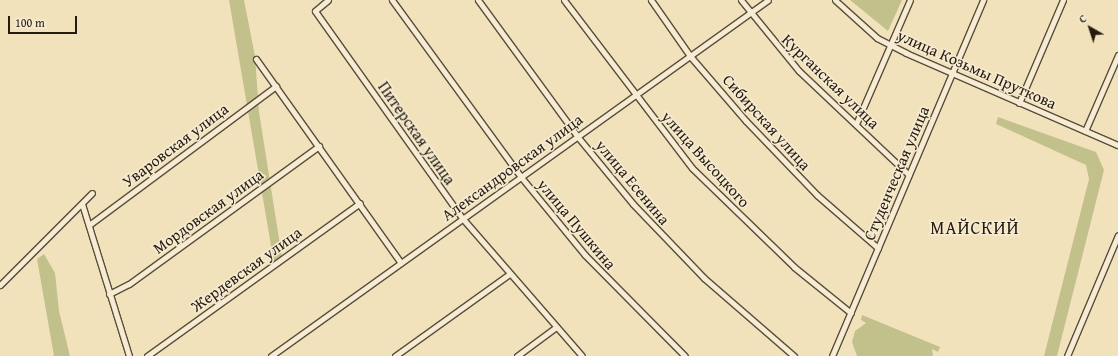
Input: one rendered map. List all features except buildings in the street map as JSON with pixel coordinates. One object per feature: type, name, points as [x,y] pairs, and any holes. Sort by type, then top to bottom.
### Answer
[{"type":"street","name":"Питерская улица","points":[[328,0],[315,11],[463,219],[508,275],[582,356]]},
{"type":"street","name":"улица Пушкина","points":[[392,0],[521,177],[585,255],[685,356]]},
{"type":"street","name":"улица Есенина","points":[[478,0],[577,136],[668,243],[794,356]]},
{"type":"street","name":"улица Высоцкого","points":[[564,0],[634,96],[692,168],[752,229],[851,313]]},
{"type":"street","name":"Сибирская улица","points":[[651,0],[690,56],[746,122],[817,195],[878,248]]},
{"type":"street","name":"Курганская улица","points":[[741,0],[750,13],[799,71],[909,175]]},
{"type":"street","name":"Александровская улица","points":[[271,356],[768,0]]},
{"type":"street","name":"улица Козьмы Пруткова","points":[[836,0],[866,29],[890,45],[952,75],[1118,145]]},
{"type":"street","points":[[856,124],[910,0]]},
{"type":"street","name":"Студенческая улица","points":[[832,356],[983,0]]},
{"type":"street","points":[[1019,103],[1062,0]]},
{"type":"street","points":[[1085,131],[1118,55]]},
{"type":"street","points":[[256,59],[360,202],[401,263]]},
{"type":"street","name":"Уваровская улица","points":[[89,225],[276,86]]},
{"type":"street","name":"Мордовская улица","points":[[109,294],[129,284],[319,146]]},
{"type":"street","points":[[0,285],[92,193]]},
{"type":"street","name":"Жердевская улица","points":[[147,356],[360,202]]},
{"type":"street","points":[[82,204],[129,356]]},
{"type":"street","points":[[1070,355],[1118,235]]},
{"type":"street","points":[[395,356],[508,275]]},
{"type":"street","points":[[517,356],[555,328]]},
{"type":"shaded area","points":[[229,0],[244,0],[255,56],[259,112],[283,264],[275,269]]},
{"type":"shaded area","points":[[850,0],[902,0],[888,31]]},
{"type":"shaded area","points":[[998,117],[1096,152],[1104,170],[1057,356],[1044,356],[1089,179],[1086,165],[996,124]]},
{"type":"shaded area","points":[[44,254],[55,273],[59,311],[70,356],[54,356],[37,259]]},
{"type":"shaded area","points":[[862,315],[940,347],[938,352],[932,349],[933,356],[857,356],[852,342],[855,331],[866,323],[861,320]]},
{"type":"district","name":"МАЙСКИЙ","points":[[975,228]]}]
